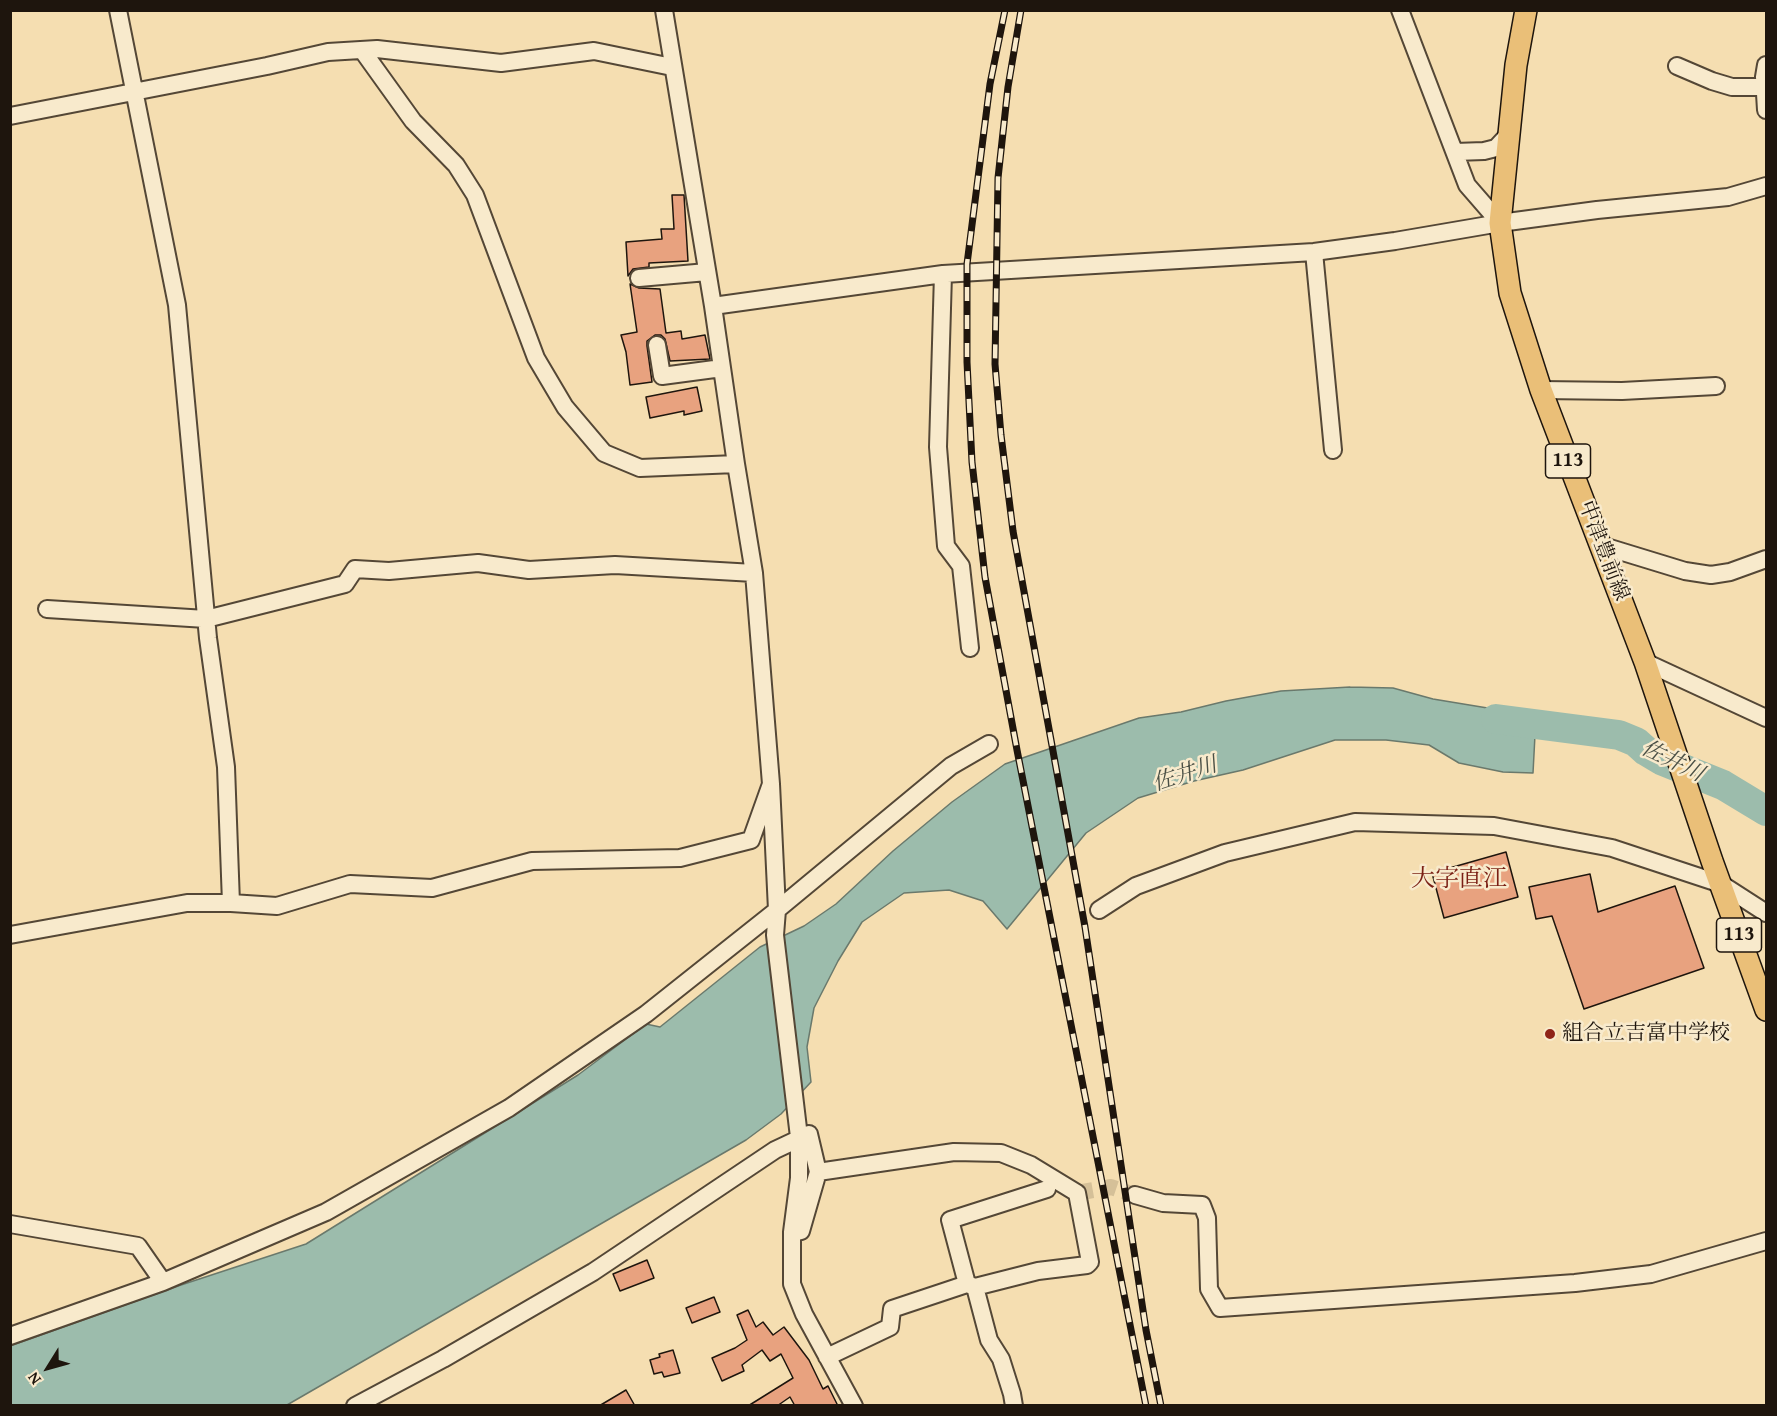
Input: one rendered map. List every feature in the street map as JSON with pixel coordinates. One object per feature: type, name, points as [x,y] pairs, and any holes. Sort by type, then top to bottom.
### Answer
[{"type":"main road","name":"中津豊前線","points":[[1526,10],[1516,65],[1500,223],[1510,293],[1541,390],[1645,662],[1654,695],[1712,861],[1767,1010]]},
{"type":"street","points":[[118,10],[177,305],[206,619],[226,767],[231,903]]},
{"type":"street","points":[[664,10],[754,573],[771,784],[777,910],[774,927],[798,1115],[799,1178],[792,1232],[792,1284],[804,1314],[854,1406]]},
{"type":"street","points":[[1400,10],[1467,185],[1500,223]]},
{"type":"street","points":[[10,116],[328,52],[377,49],[501,63],[594,51],[672,67]]},
{"type":"street","points":[[362,50],[413,121],[456,165],[475,195],[536,358],[565,407],[604,453],[640,468],[735,464]]},
{"type":"street","points":[[1767,65],[1765,87],[1767,111]]},
{"type":"street","points":[[1677,66],[1732,87],[1765,87]]},
{"type":"street","points":[[1455,152],[1484,152],[1496,148],[1508,135]]},
{"type":"street","points":[[713,306],[943,274],[1314,252],[1597,210],[1728,197],[1767,186]]},
{"type":"street","points":[[1314,252],[1333,450]]},
{"type":"street","points":[[639,278],[707,272]]},
{"type":"street","points":[[943,274],[939,458],[946,546],[961,566],[970,648]]},
{"type":"street","points":[[657,345],[662,376],[722,368]]},
{"type":"street","points":[[1541,390],[1622,391],[1716,386]]},
{"type":"street","points":[[1600,545],[1685,571],[1711,575],[1730,572],[1767,559]]},
{"type":"street","points":[[47,609],[206,619],[345,584],[355,569],[389,571],[478,563],[529,570],[615,565],[754,573]]},
{"type":"street","points":[[1645,662],[1767,718]]},
{"type":"street","points":[[10,1336],[163,1282],[326,1212],[509,1108],[646,1014],[777,910],[951,766],[989,744]]},
{"type":"street","points":[[10,935],[187,903],[277,906],[350,884],[432,888],[532,861],[680,858],[751,840],[771,784]]},
{"type":"street","points":[[1099,910],[1136,886],[1225,853],[1355,822],[1494,826],[1612,848],[1721,884],[1767,913]]},
{"type":"street","points":[[355,1406],[443,1359],[593,1272],[774,1150],[809,1134],[818,1172],[801,1231],[792,1232]]},
{"type":"street","points":[[818,1172],[954,1152],[1001,1153],[1031,1165],[1077,1194],[1090,1262],[1087,1265],[1038,1271],[971,1286],[892,1309],[890,1327],[827,1357]]},
{"type":"street","points":[[1014,1406],[1000,1359],[989,1340],[950,1220],[1047,1189]]},
{"type":"street","points":[[1136,1195],[1163,1203],[1202,1205],[1207,1218],[1209,1289],[1220,1308],[1575,1283],[1651,1274],[1767,1241]]},
{"type":"street","points":[[10,1224],[138,1246],[163,1282]]},
{"type":"water","points":[[1350,687],[1393,688],[1433,699],[1536,716],[1533,773],[1503,772],[1459,763],[1429,745],[1386,740],[1335,740],[1243,770],[1194,781],[1138,798],[1086,833],[1007,929],[983,901],[949,890],[904,893],[862,922],[838,961],[814,1008],[807,1047],[811,1082],[781,1114],[746,1140],[287,1405],[11,1405],[10,1346],[181,1285],[306,1244],[578,1075],[646,1024],[660,1027],[760,947],[804,926],[836,904],[893,851],[952,802],[1005,764],[1139,718],[1181,712],[1281,691]]},
{"type":"building","points":[[672,195],[684,195],[688,261],[649,263],[649,267],[633,269],[628,276],[626,242],[662,239],[661,229],[674,229]]},
{"type":"building","points":[[630,284],[639,288],[660,289],[666,333],[681,331],[682,339],[705,335],[710,359],[670,361],[665,339],[661,335],[655,335],[647,341],[652,382],[630,385],[626,352],[621,335],[637,332]]},
{"type":"building","points":[[697,387],[702,411],[684,415],[684,411],[650,418],[646,397]]},
{"type":"building","points":[[1506,852],[1518,897],[1444,918],[1432,873]]},
{"type":"building","points":[[1590,874],[1598,912],[1675,886],[1704,968],[1584,1009],[1552,916],[1536,919],[1529,887]]},
{"type":"building","points":[[647,1260],[654,1278],[620,1291],[613,1274]]},
{"type":"building","points":[[714,1297],[720,1312],[692,1323],[686,1308]]},
{"type":"building","points":[[748,1310],[756,1327],[763,1322],[773,1335],[784,1327],[809,1360],[823,1389],[828,1386],[838,1406],[795,1406],[790,1397],[777,1406],[748,1406],[793,1378],[781,1354],[770,1361],[762,1350],[742,1365],[744,1371],[722,1381],[712,1358],[747,1340],[737,1315]]},
{"type":"building","points":[[673,1350],[680,1373],[664,1377],[662,1372],[654,1374],[650,1360],[660,1357],[659,1354]]},
{"type":"building","points":[[626,1390],[635,1406],[599,1406]]},
{"type":"waterway","name":"佐井川","points":[[1496,719],[1619,735],[1636,742],[1661,760],[1723,785],[1766,811]]},
{"type":"tunnel","points":[[1077,1193],[1111,1187],[1135,1195]]},
{"type":"railway","points":[[1005,10],[990,84],[967,264],[967,362],[972,462],[985,577],[1146,1406]]},
{"type":"railway","points":[[1021,10],[1008,87],[998,178],[995,364],[1001,435],[1013,531],[1085,927],[1146,1330],[1161,1406]]},
{"type":"place","name":"組合立吉富中学校","points":[[1550,1034]]},
{"type":"district","name":"大字直江","points":[[1459,880]]}]
